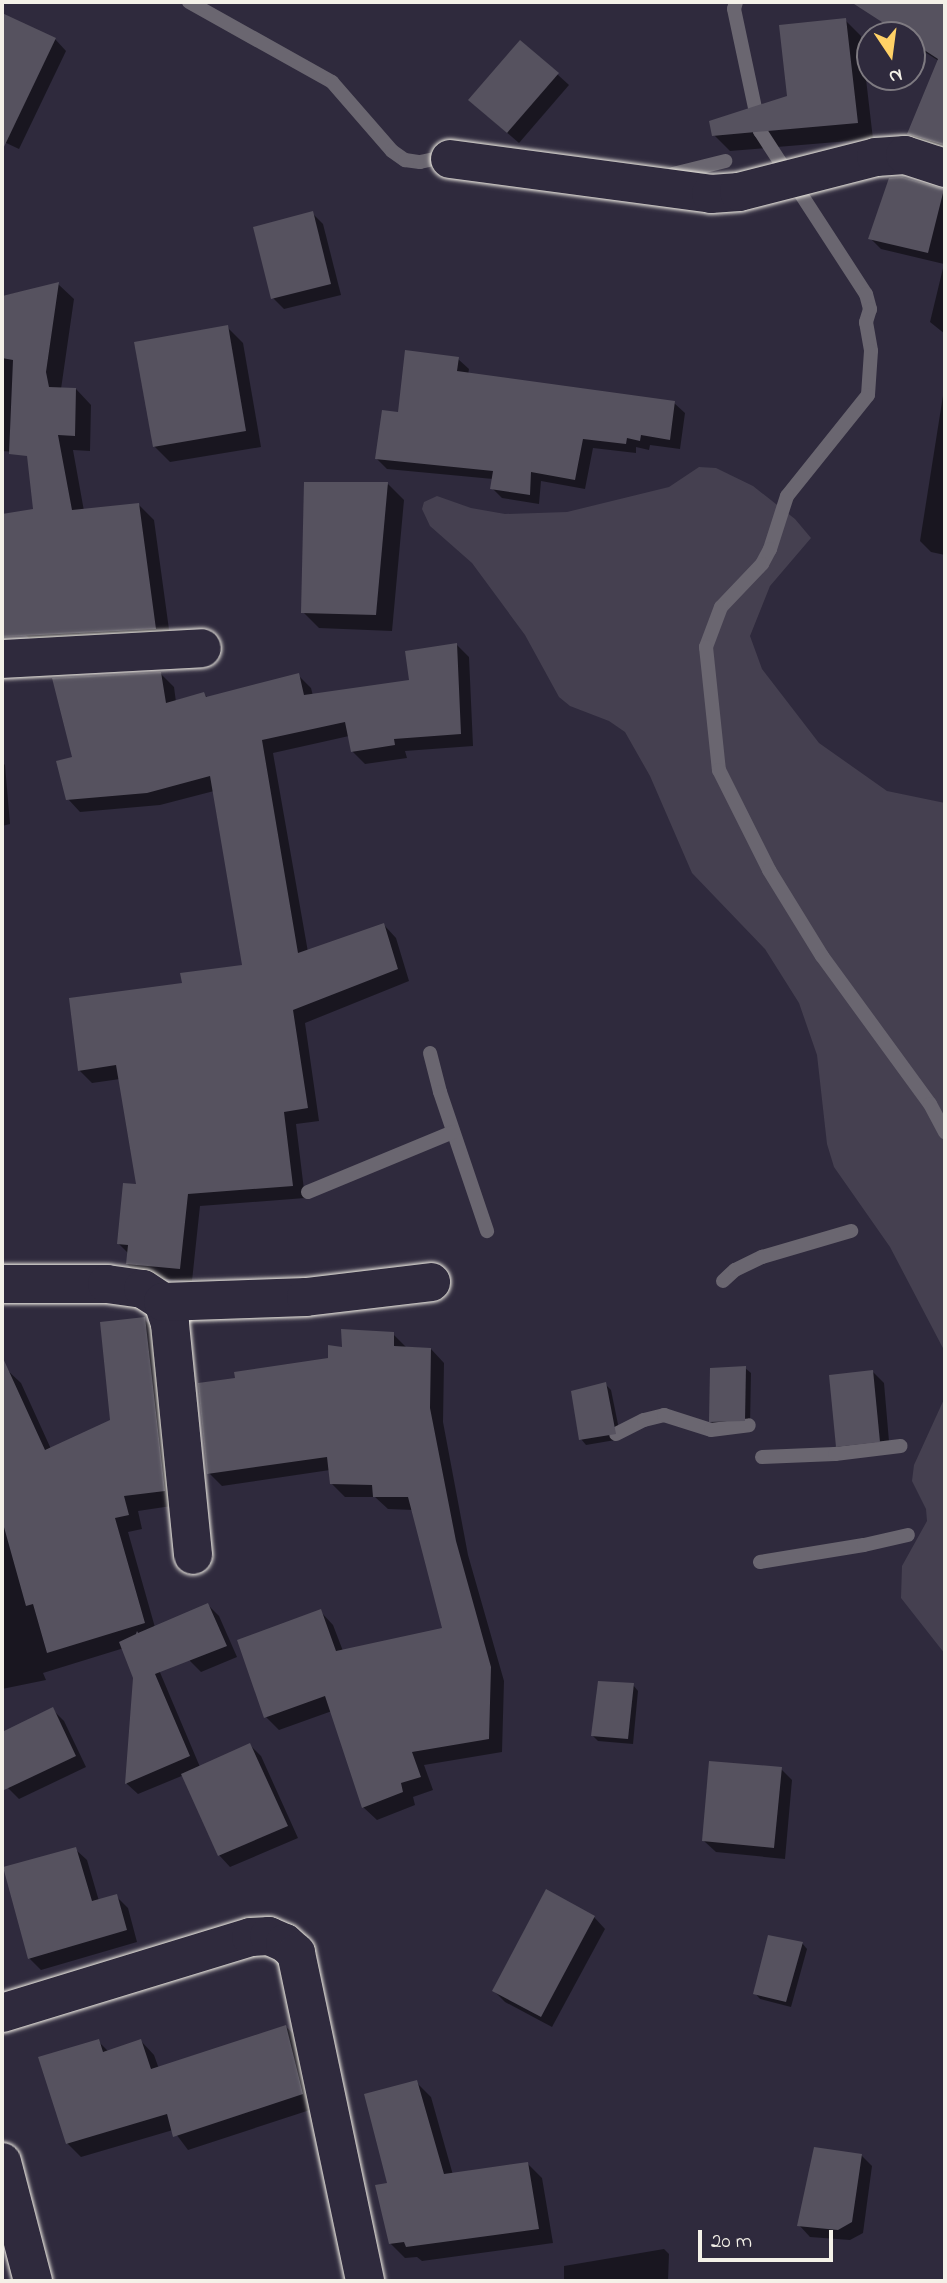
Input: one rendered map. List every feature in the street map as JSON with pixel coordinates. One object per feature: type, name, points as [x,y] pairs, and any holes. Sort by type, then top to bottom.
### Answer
[{"type":"street","points":[[450,159],[679,192],[739,192],[876,157],[905,155],[945,168]]},
{"type":"street","points":[[2,659],[202,648]]},
{"type":"street","points":[[2,1284],[107,1284],[143,1289],[163,1302],[306,1297],[431,1282]]},
{"type":"street","points":[[163,1302],[170,1324],[193,1555]]},
{"type":"street","points":[[2,2013],[251,1937],[269,1936],[285,1943],[296,1953],[365,2281]]},
{"type":"street","points":[[2,2162],[33,2281]]},
{"type":"shaded area","points":[[699,467],[716,468],[753,486],[795,519],[811,538],[770,586],[750,636],[762,669],[819,743],[887,791],[945,803],[945,1352],[890,1247],[834,1167],[827,1144],[817,1055],[799,1003],[765,949],[692,873],[650,776],[625,732],[609,721],[570,706],[559,697],[525,635],[472,563],[430,526],[422,509],[424,502],[437,496],[471,508],[505,514],[567,512],[669,487]]},
{"type":"shaded area","points":[[945,1397],[945,1654],[901,1598],[902,1566],[927,1521],[926,1509],[912,1481],[914,1465]]},
{"type":"building","points":[[851,2],[945,2],[944,145],[907,134],[938,59],[926,51],[926,21],[880,21]]},
{"type":"building","points":[[2,13],[56,38],[2,151]]},
{"type":"building","points":[[846,18],[858,123],[712,136],[709,121],[787,96],[779,25]]},
{"type":"building","points":[[520,40],[559,73],[507,133],[468,100]]},
{"type":"building","points":[[902,177],[944,189],[928,253],[868,239],[889,178]]},
{"type":"building","points":[[313,211],[331,284],[271,299],[253,227]]},
{"type":"building","points":[[59,282],[46,372],[49,387],[76,388],[75,436],[58,435],[72,510],[139,503],[156,629],[2,637],[2,514],[33,509],[27,456],[9,454],[13,360],[2,358],[2,296]]},
{"type":"building","points":[[228,325],[246,431],[153,447],[134,342]]},
{"type":"building","points":[[405,350],[459,357],[457,371],[675,401],[670,440],[641,435],[640,441],[627,438],[626,444],[583,439],[575,480],[531,472],[530,495],[490,489],[493,471],[375,459],[382,410],[398,412]]},
{"type":"building","points":[[304,482],[388,482],[376,615],[301,613]]},
{"type":"building","points":[[457,643],[461,734],[394,739],[395,745],[351,752],[345,722],[262,740],[298,953],[384,923],[398,969],[293,1010],[308,1108],[284,1112],[293,1186],[188,1194],[180,1269],[126,1264],[128,1245],[117,1244],[123,1183],[136,1184],[116,1065],[78,1071],[69,998],[182,983],[180,973],[242,965],[210,776],[147,793],[66,800],[56,761],[72,757],[52,678],[161,672],[166,703],[204,692],[206,697],[299,673],[304,695],[409,680],[405,651]]},
{"type":"building","points":[[145,1317],[165,1491],[124,1496],[129,1515],[115,1518],[145,1623],[47,1653],[33,1604],[26,1606],[2,1520],[2,1356],[45,1450],[110,1420],[100,1322]]},
{"type":"building","points":[[341,1329],[394,1332],[394,1346],[431,1348],[430,1408],[456,1541],[491,1667],[489,1739],[412,1752],[421,1777],[401,1783],[403,1792],[362,1808],[325,1696],[264,1718],[237,1640],[321,1609],[336,1651],[442,1628],[408,1497],[373,1497],[372,1485],[330,1484],[327,1457],[207,1474],[198,1383],[235,1378],[234,1372],[328,1358],[328,1345],[342,1347]]},
{"type":"building","points":[[746,1366],[745,1421],[709,1422],[710,1368]]},
{"type":"building","points":[[873,1370],[880,1442],[836,1447],[829,1375]]},
{"type":"building","points":[[606,1382],[616,1434],[579,1440],[571,1391]]},
{"type":"building","points":[[208,1603],[227,1646],[155,1674],[190,1756],[125,1784],[133,1678],[119,1642],[137,1631],[138,1633]]},
{"type":"building","points":[[598,1681],[634,1683],[628,1739],[591,1736]]},
{"type":"building","points":[[53,1707],[76,1756],[2,1791],[2,1732]]},
{"type":"building","points":[[250,1743],[288,1826],[218,1856],[181,1774]]},
{"type":"building","points":[[709,1761],[782,1767],[774,1848],[702,1841]]},
{"type":"building","points":[[76,1847],[92,1901],[117,1894],[127,1930],[28,1959],[3,1867]]},
{"type":"building","points":[[546,1889],[595,1916],[541,2017],[492,1991]]},
{"type":"building","points":[[768,1935],[803,1942],[786,2002],[753,1994]]},
{"type":"building","points":[[286,2025],[303,2094],[173,2137],[167,2114],[66,2144],[38,2057],[99,2039],[103,2052],[141,2039],[151,2069]]},
{"type":"building","points":[[417,2080],[444,2174],[528,2162],[539,2229],[406,2247],[404,2242],[389,2244],[375,2185],[387,2183],[364,2094]]},
{"type":"building","points":[[814,2147],[862,2154],[852,2222],[838,2230],[797,2226]]},
{"type":"waterway","points":[[189,2],[332,82],[392,151],[405,160],[420,162],[449,156]]},
{"type":"waterway","points":[[736,2],[734,9],[760,131],[866,294],[870,309],[866,322],[871,351],[868,395],[787,496],[770,549],[762,564],[721,607],[706,647],[719,770],[769,870],[822,956],[930,1104],[945,1132]]},
{"type":"waterway","points":[[673,174],[725,161]]},
{"type":"waterway","points":[[430,1053],[440,1092],[487,1231]]},
{"type":"waterway","points":[[308,1192],[453,1132]]},
{"type":"waterway","points":[[723,1281],[735,1270],[762,1257],[851,1231]]},
{"type":"waterway","points":[[616,1434],[644,1420],[664,1415],[711,1430],[749,1425]]},
{"type":"waterway","points":[[762,1457],[835,1454],[901,1446]]},
{"type":"waterway","points":[[760,1562],[908,1535]]}]
